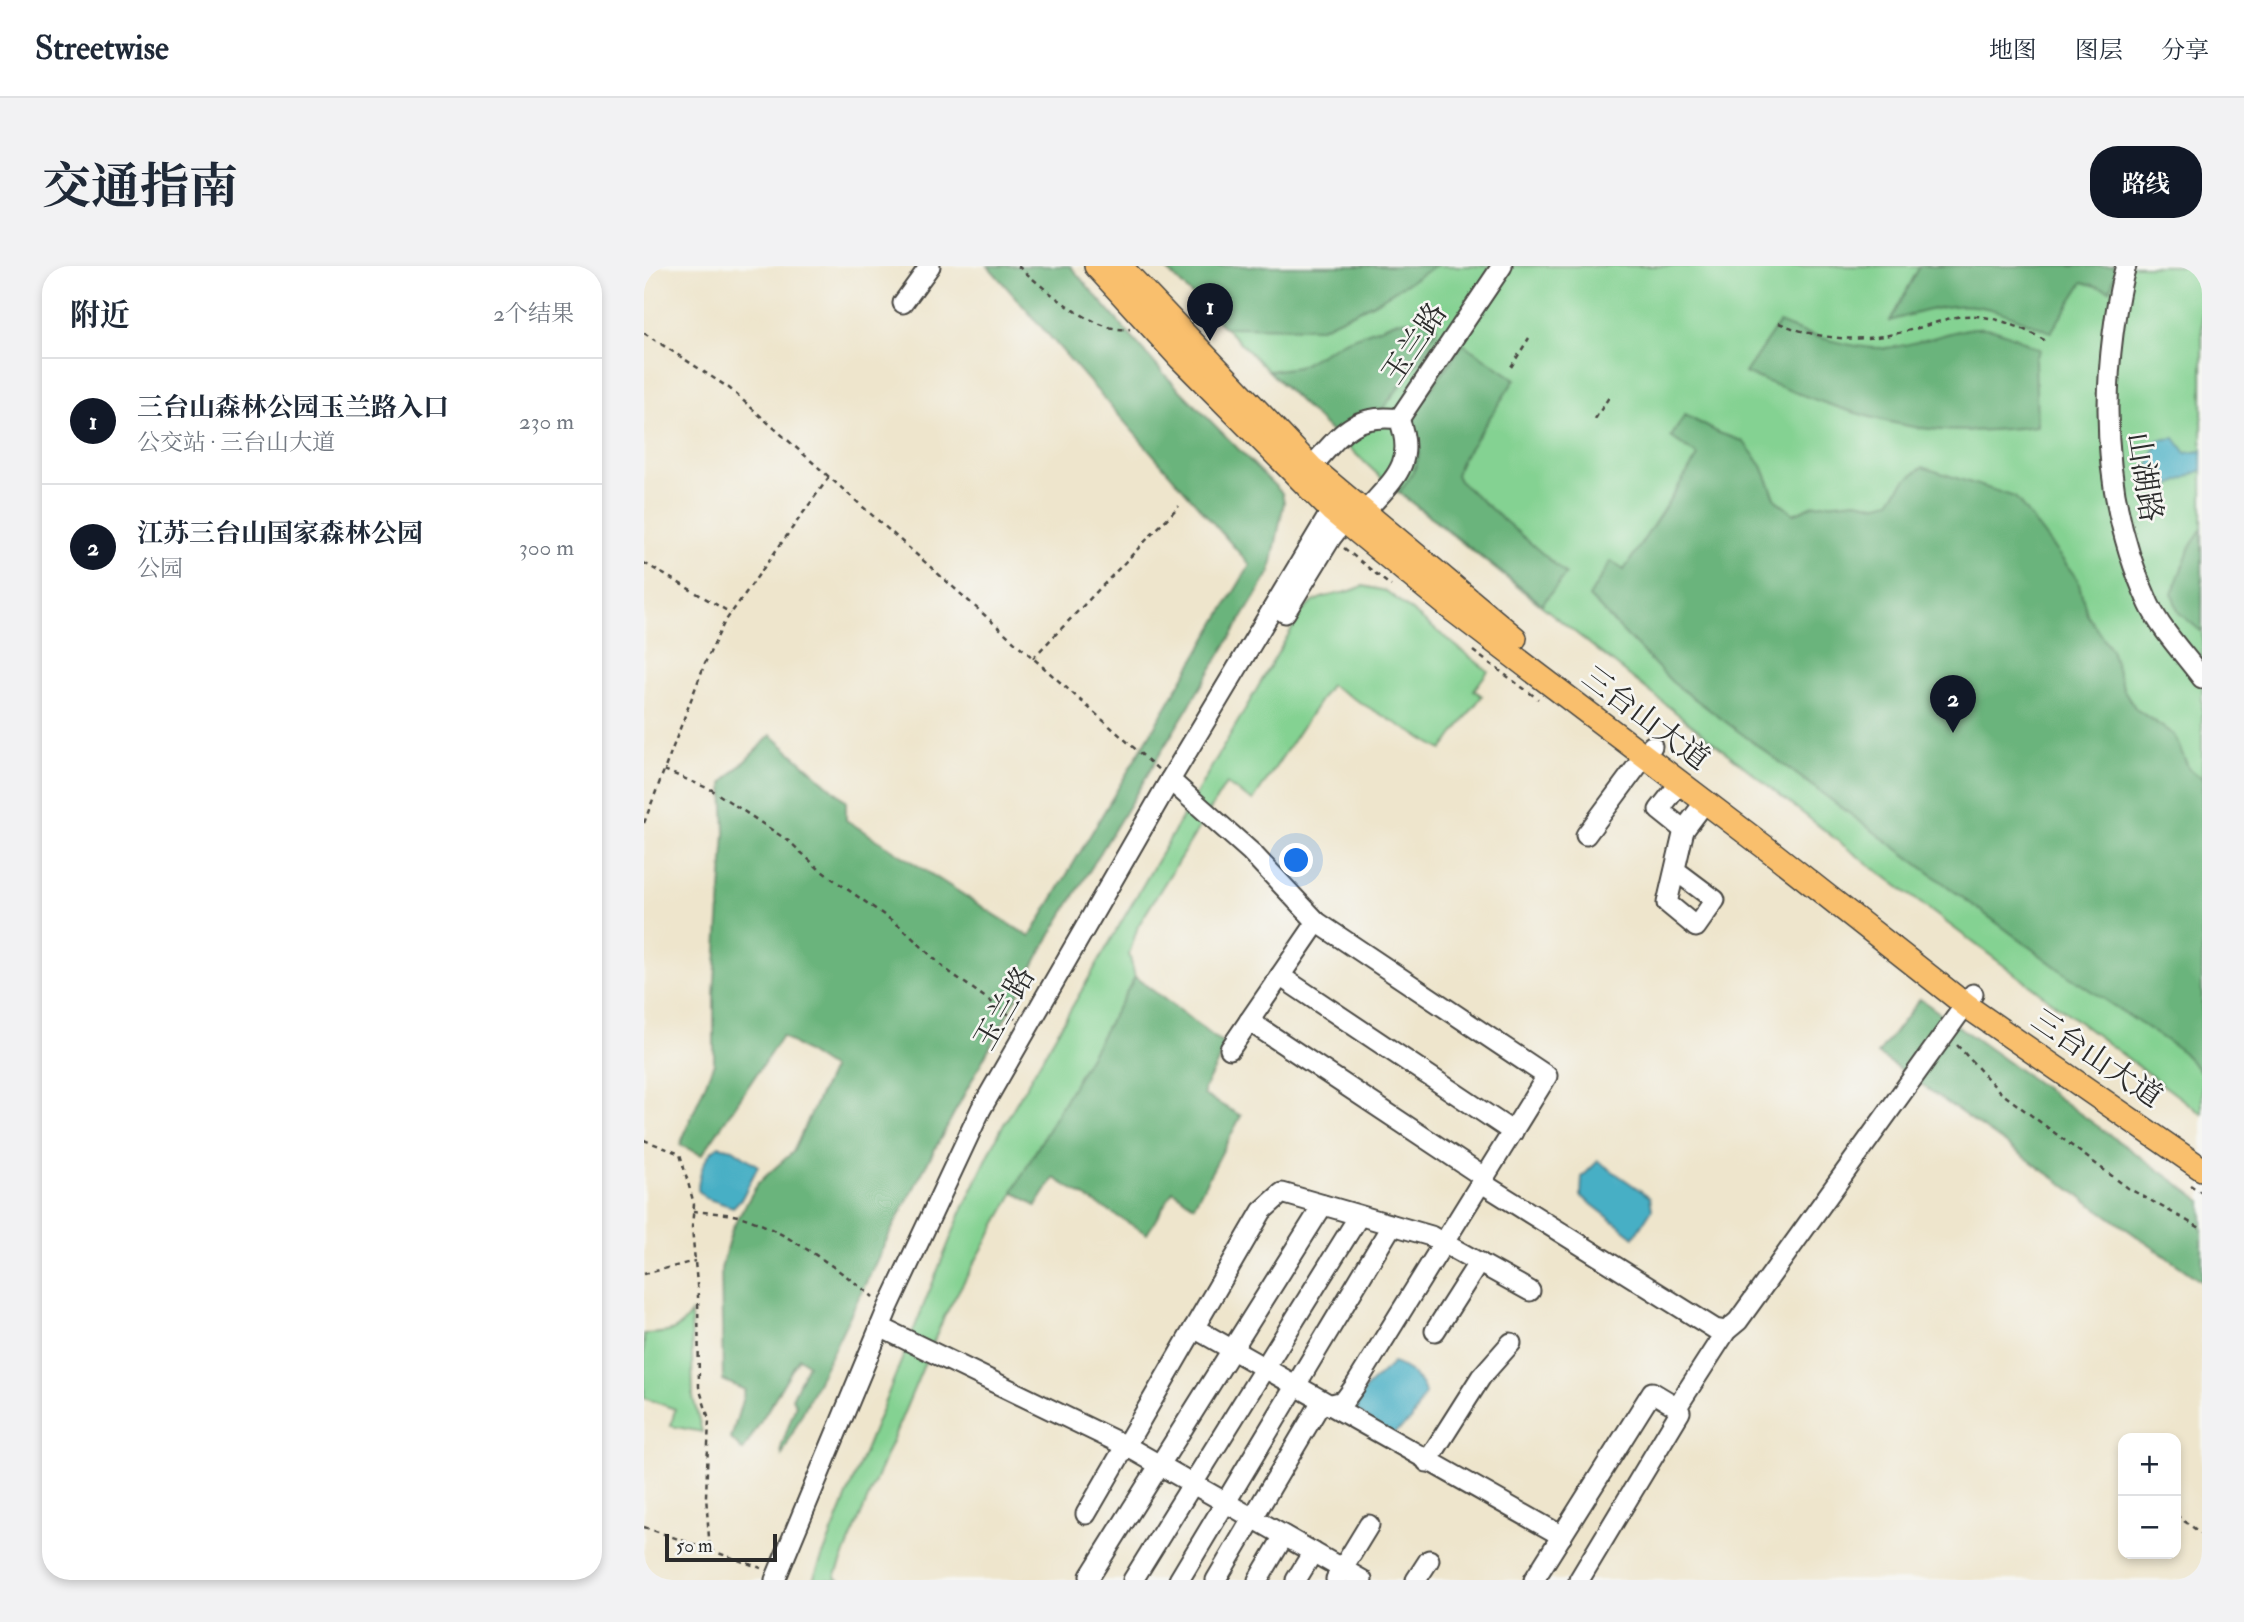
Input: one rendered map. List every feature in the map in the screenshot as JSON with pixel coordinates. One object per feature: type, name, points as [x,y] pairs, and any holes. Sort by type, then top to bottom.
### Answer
[{"type":"main road","name":"三台山大道","points":[[1096,266],[1150,326],[1347,509],[1535,656],[1965,1006],[2202,1156]]},
{"type":"main road","name":"三台山大道","points":[[1120,266],[1311,467],[1347,509]]},
{"type":"main road","name":"三台山大道","points":[[1649,751],[1680,783],[1965,1006],[2202,1168]]},
{"type":"street","points":[[903,303],[930,266]]},
{"type":"street","name":"玉兰路","points":[[1399,419],[1502,266]]},
{"type":"street","name":"山湖路","points":[[2126,266],[2119,293],[2106,386],[2109,469],[2126,546],[2150,607],[2202,678]]},
{"type":"street","name":"玉兰路","points":[[1311,467],[1350,425],[1384,417],[1399,419]]},
{"type":"street","name":"玉兰路","points":[[780,1578],[886,1322],[969,1133],[1026,1027],[1174,783],[1347,509],[1397,475],[1405,456],[1407,440],[1399,419]]},
{"type":"street","points":[[1586,835],[1649,751]]},
{"type":"street","points":[[1174,783],[1251,852],[1317,922],[1547,1076],[1345,1401],[1325,1403]]},
{"type":"street","name":"玉兰路","points":[[886,1322],[1005,1087],[1174,783]]},
{"type":"street","points":[[1680,783],[1659,810],[1684,830]]},
{"type":"street","points":[[1675,870],[1684,830],[1705,802]]},
{"type":"street","points":[[1230,1049],[1317,922]]},
{"type":"street","points":[[1280,976],[1513,1132]]},
{"type":"street","points":[[1677,1407],[1726,1331],[1738,1321],[1965,1006]]},
{"type":"street","points":[[1249,1021],[1483,1181],[1715,1329],[1726,1331]]},
{"type":"street","points":[[1086,1514],[1262,1211],[1273,1198],[1282,1193],[1431,1236],[1530,1291]]},
{"type":"street","points":[[1090,1576],[1323,1205]]},
{"type":"street","points":[[1133,1580],[1359,1216]]},
{"type":"street","points":[[1180,1580],[1392,1225]]},
{"type":"street","points":[[1435,1331],[1479,1262]]},
{"type":"street","points":[[886,1322],[1126,1446],[1313,1552],[1339,1574],[1362,1580]]},
{"type":"street","points":[[1194,1328],[1562,1536]]},
{"type":"street","points":[[1427,1462],[1481,1377],[1511,1343]]},
{"type":"street","points":[[1534,1580],[1652,1392],[1677,1407],[1680,1412],[1579,1580]]},
{"type":"street","points":[[1216,1580],[1325,1403]]},
{"type":"street","points":[[1339,1574],[1369,1525]]},
{"type":"street","points":[[1258,1580],[1284,1536]]},
{"type":"street","points":[[1296,1580],[1313,1552]]},
{"type":"street","points":[[1416,1580],[1429,1560]]},
{"type":"path","points":[[1018,266],[1050,294],[1090,319],[1120,331],[1150,326]]},
{"type":"path","points":[[1779,323],[1807,334],[1865,340],[1950,317],[1974,315],[2004,322],[2046,341]]},
{"type":"path","points":[[644,333],[712,375],[1174,783]]},
{"type":"path","points":[[1511,367],[1529,338]]},
{"type":"path","points":[[1595,419],[1611,394]]},
{"type":"path","points":[[644,823],[705,663],[731,613],[829,477]]},
{"type":"path","points":[[1033,658],[1179,506]]},
{"type":"path","points":[[644,563],[731,613]]},
{"type":"path","points":[[664,770],[712,790],[790,842],[820,870],[901,927],[944,968],[1026,1027]]},
{"type":"path","points":[[1965,1006],[1954,1036],[1958,1046],[1999,1091],[2128,1188],[2202,1229]]},
{"type":"path","points":[[644,1140],[680,1154],[694,1203],[699,1387],[709,1419],[706,1496],[710,1552]]},
{"type":"path","points":[[693,1211],[742,1217],[772,1231],[855,1282],[886,1322]]},
{"type":"path","points":[[644,1273],[695,1261]]},
{"type":"path","points":[[2181,1519],[2202,1534]]},
{"type":"path","points":[[644,1527],[780,1578]]},
{"type":"green space","points":[[988,266],[1070,266],[1163,373],[1282,493],[1284,502],[1270,572],[1044,946],[893,1227],[782,1455],[781,1448],[796,1404],[792,1398],[808,1364],[799,1358],[743,1451],[731,1439],[745,1390],[723,1380],[721,1269],[732,1229],[758,1183],[793,1152],[832,1069],[782,1036],[702,1155],[680,1145],[714,1063],[714,995],[725,832],[723,783],[771,735],[846,801],[846,820],[1030,937],[1250,565]]},
{"type":"green space","points":[[1163,266],[2202,266],[2202,1114],[1843,845],[1388,484],[1302,404]]},
{"type":"green space","points":[[1163,266],[1435,266],[1374,303],[1321,328],[1224,327]]},
{"type":"green space","points":[[1920,266],[2118,266],[2110,290],[2083,282],[2051,332],[2006,314],[1972,306],[1938,308],[1890,321]]},
{"type":"green space","points":[[1431,320],[1437,328],[1428,349],[1381,411],[1358,413],[1333,434],[1269,371],[1298,367],[1342,342],[1398,321]]},
{"type":"green space","points":[[1779,323],[1830,340],[1872,348],[1896,347],[1976,328],[2007,334],[2040,350],[2035,358],[2037,426],[1973,431],[1908,426],[1846,410],[1745,373]]},
{"type":"green space","points":[[1463,344],[1515,379],[1461,461],[1456,475],[1459,481],[1566,574],[1542,604],[1399,492],[1412,475],[1419,455],[1414,413]]},
{"type":"green space","points":[[1685,415],[1719,433],[1743,441],[1762,466],[1776,500],[1794,514],[1813,505],[1857,501],[1875,505],[1890,501],[1905,480],[1923,467],[2015,497],[2078,580],[2087,614],[2111,650],[2124,690],[2136,709],[2174,735],[2189,769],[2202,778],[2202,1073],[2179,1049],[2067,975],[1672,682],[1589,597],[1611,561],[1624,570],[1698,456],[1671,437]]},
{"type":"green space","points":[[2202,528],[2202,632],[2179,613],[2172,594],[2190,547]]},
{"type":"green space","points":[[1363,586],[1386,591],[1488,671],[1474,690],[1482,696],[1442,750],[1330,685],[1253,801],[1226,784],[1138,926],[1129,954],[1135,977],[944,1317],[835,1577],[839,1580],[813,1580],[960,1215],[1000,1131],[1301,613],[1316,600]]},
{"type":"green space","points":[[1135,977],[1226,1046],[1204,1089],[1204,1095],[1241,1116],[1194,1205],[1173,1191],[1147,1234],[1054,1178],[1036,1206],[1013,1191]]},
{"type":"green space","points":[[1920,999],[2202,1201],[2202,1282],[1878,1054]]},
{"type":"green space","points":[[691,1313],[693,1397],[702,1432],[671,1426],[675,1409],[644,1398],[644,1334],[676,1329]]},
{"type":"water","points":[[2175,438],[2186,453],[2202,451],[2202,470],[2157,492],[2149,467],[2158,440]]},
{"type":"water","points":[[719,1146],[733,1149],[758,1166],[742,1198],[733,1207],[705,1198],[698,1190],[703,1165]]},
{"type":"water","points":[[1598,1161],[1650,1197],[1652,1209],[1634,1237],[1581,1196],[1582,1177]]},
{"type":"water","points":[[1393,1363],[1413,1375],[1425,1394],[1411,1420],[1392,1435],[1355,1410],[1366,1388]]},
{"type":"place","name":"三台山森林公园玉兰路入口","points":[[1210,341]]},
{"type":"place","name":"江苏三台山国家森林公园","points":[[1953,733]]}]
